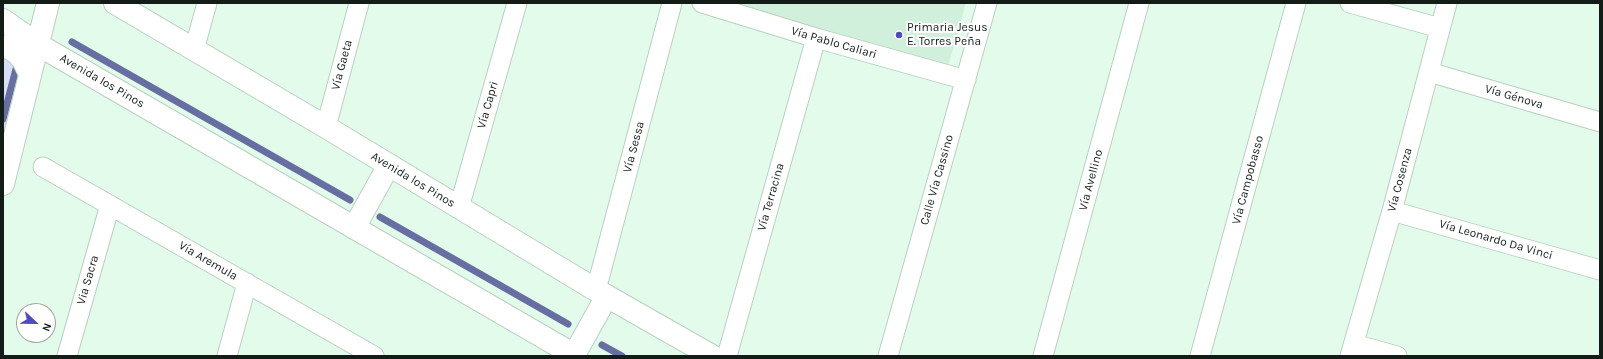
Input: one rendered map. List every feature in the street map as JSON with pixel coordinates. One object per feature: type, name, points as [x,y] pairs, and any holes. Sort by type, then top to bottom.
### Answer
[{"type":"street","points":[[3,184],[48,3]]},
{"type":"street","name":"Avenida los Pinos","points":[[115,3],[326,127],[601,293],[712,356]]},
{"type":"street","points":[[194,50],[207,3]]},
{"type":"street","name":"Vía Gaeta","points":[[326,127],[358,3]]},
{"type":"street","name":"Vía Capri","points":[[460,208],[517,3]]},
{"type":"street","name":"Vía Sessa","points":[[601,293],[672,3]]},
{"type":"street","name":"Vía Pablo Caliari","points":[[702,3],[816,38],[966,80]]},
{"type":"street","name":"Calle Vía Cassino","points":[[888,356],[987,3]]},
{"type":"street","name":"Vía Avellino","points":[[1043,356],[1139,3]]},
{"type":"street","name":"Vía Campobasso","points":[[1200,356],[1296,3]]},
{"type":"street","points":[[1350,3],[1440,28]]},
{"type":"street","name":"Vía Cosenza","points":[[1352,350],[1392,211],[1447,3]]},
{"type":"street","name":"Avenida los Pinos","points":[[3,20],[37,44],[575,356]]},
{"type":"street","name":"Vía Terracina","points":[[727,356],[816,38]]},
{"type":"street","points":[[3,46],[10,49],[23,60],[30,74]]},
{"type":"street","name":"Vía Génova","points":[[1429,72],[1600,122]]},
{"type":"street","points":[[354,228],[389,165]]},
{"type":"street","name":"Vía Aremula","points":[[43,167],[374,356]]},
{"type":"street","name":"Via Sacra","points":[[67,356],[110,205]]},
{"type":"street","name":"Vía Leonardo Da Vinci","points":[[1392,211],[1600,270]]},
{"type":"street","points":[[227,356],[247,283]]},
{"type":"street","points":[[575,356],[601,293]]},
{"type":"street","points":[[1352,350],[1397,356]]},
{"type":"shaded area","name":"Primaria Jesus E. Torres Peña","points":[[734,3],[966,3],[948,67]]},
{"type":"shaded area","points":[[3,53],[14,59],[19,77],[3,139]]},
{"type":"waterway","points":[[72,42],[350,200]]},
{"type":"waterway","points":[[3,119],[16,69]]},
{"type":"waterway","points":[[380,217],[568,324]]},
{"type":"waterway","points":[[602,345],[622,356]]},
{"type":"place","name":"Primaria Jesus E. Torres Peña","points":[[899,35]]}]
